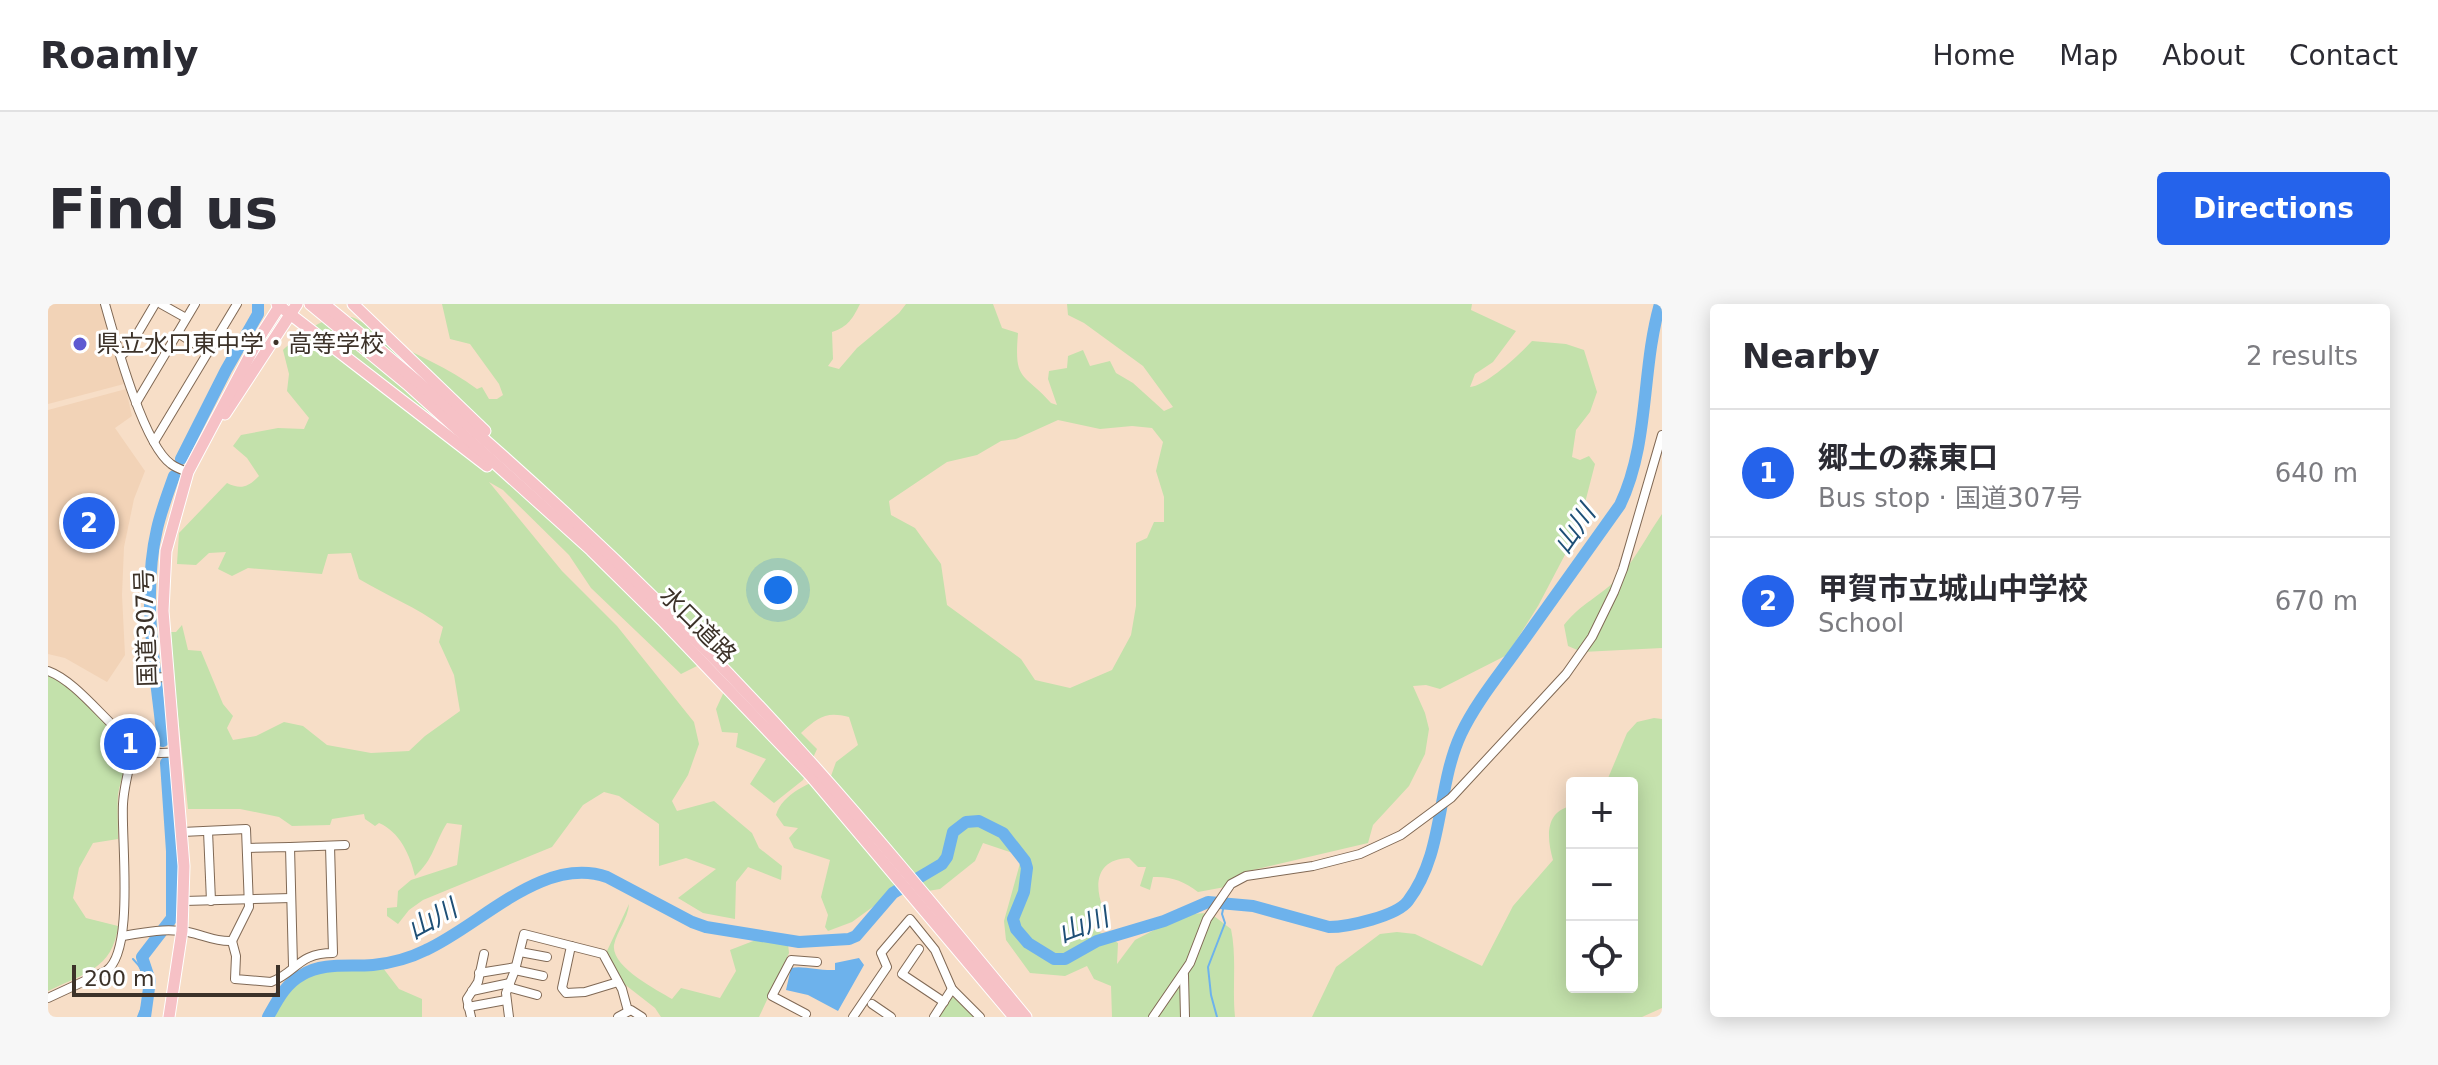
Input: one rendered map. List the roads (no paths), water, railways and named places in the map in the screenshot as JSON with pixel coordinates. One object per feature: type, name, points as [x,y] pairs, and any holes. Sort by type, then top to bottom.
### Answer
[{"type":"highway","name":"水口道路","points":[[310,304],[407,384],[662,620],[901,872]]},
{"type":"highway","name":"水口道路","points":[[324,304],[523,475],[622,567],[722,667],[837,791],[1014,1017]]},
{"type":"highway","points":[[353,304],[511,456],[522,468],[523,475]]},
{"type":"highway","points":[[279,305],[293,310],[529,499],[536,501]]},
{"type":"highway","name":"国道307号","points":[[169,1017],[184,901],[176,752],[157,677],[164,573],[171,529],[188,472],[279,305]]},
{"type":"highway","name":"国道307号","points":[[208,436],[249,381],[293,310]]},
{"type":"highway","name":"水口道路","points":[[920,896],[1026,1017]]},
{"type":"street","points":[[121,356],[158,304],[186,318]]},
{"type":"street","points":[[136,403],[195,304]]},
{"type":"street","points":[[154,442],[237,304]]},
{"type":"street","points":[[108,306],[136,403],[154,442],[170,464],[188,472]]},
{"type":"street","points":[[178,333],[208,352]]},
{"type":"street","points":[[1153,1017],[1184,974],[1213,908],[1231,884],[1246,876],[1313,866],[1360,854],[1401,835],[1451,798],[1566,674],[1592,637],[1623,569],[1662,435]]},
{"type":"street","points":[[48,671],[71,685],[135,744],[150,752],[176,752]]},
{"type":"street","points":[[48,998],[113,967],[120,952],[123,936],[123,802],[135,744]]},
{"type":"street","points":[[182,832],[246,829],[249,907],[232,941],[236,956],[235,979],[271,982],[319,953],[333,953],[330,846]]},
{"type":"street","points":[[208,831],[211,901]]},
{"type":"street","points":[[247,848],[345,845]]},
{"type":"street","points":[[290,847],[293,966]]},
{"type":"street","points":[[184,901],[291,898]]},
{"type":"street","points":[[853,1017],[887,967],[881,953],[910,919],[935,950],[952,989],[980,1017]]},
{"type":"street","points":[[123,936],[164,930],[182,931],[216,941],[232,941]]},
{"type":"street","points":[[498,1017],[509,1016],[506,1000],[524,934],[603,954],[618,982],[621,1015],[631,1010],[642,1017]]},
{"type":"street","points":[[571,946],[562,988],[566,993],[585,992],[618,982]]},
{"type":"street","points":[[919,949],[902,974],[944,1002]]},
{"type":"street","points":[[520,952],[547,957]]},
{"type":"street","points":[[471,1017],[467,999],[478,982],[484,954]]},
{"type":"street","points":[[807,1016],[772,996],[791,960],[817,962]]},
{"type":"street","points":[[479,973],[516,968],[543,976]]},
{"type":"street","points":[[1184,974],[1185,1017]]},
{"type":"street","points":[[472,991],[509,985],[537,995]]},
{"type":"street","points":[[934,1017],[952,989]]},
{"type":"street","points":[[468,1007],[506,1000]]},
{"type":"street","points":[[872,1004],[891,1017]]},
{"type":"water","points":[[859,958],[864,965],[838,1011],[808,995],[786,990],[791,968],[835,970],[835,963]]},
{"type":"waterway","points":[[181,459],[258,314],[258,304]]},
{"type":"waterway","name":"山川","points":[[268,1017],[286,988],[310,971],[401,960],[447,939],[513,896],[559,876],[583,873],[607,877],[706,927],[799,942],[849,939],[856,936],[893,893],[942,864],[947,857],[953,832],[966,822],[979,821],[1003,833],[1025,861],[1024,892],[1013,919],[1016,929],[1028,943],[1054,959],[1065,959],[1097,941],[1164,921],[1208,902],[1253,906],[1329,927],[1359,923],[1394,911],[1408,901],[1428,862],[1447,776],[1467,723],[1487,690],[1620,505],[1630,481],[1641,431],[1650,354],[1660,304]]},
{"type":"waterway","points":[[163,741],[151,635],[150,582],[157,529],[174,476]]},
{"type":"waterway","points":[[145,1017],[150,981],[142,957],[172,918],[172,851],[166,763]]},
{"type":"waterway","points":[[1217,1017],[1208,967],[1225,923],[1222,914],[1224,905]]},
{"type":"waterway","points":[[133,959],[143,972],[146,986],[138,1017]]},
{"type":"place","name":"県立水口東中学・高等学校","points":[[80,344]]},
{"type":"place","name":"甲賀市立城山中学校","points":[[89,523]]},
{"type":"place","name":"郷土の森東口","points":[[130,744]]}]
